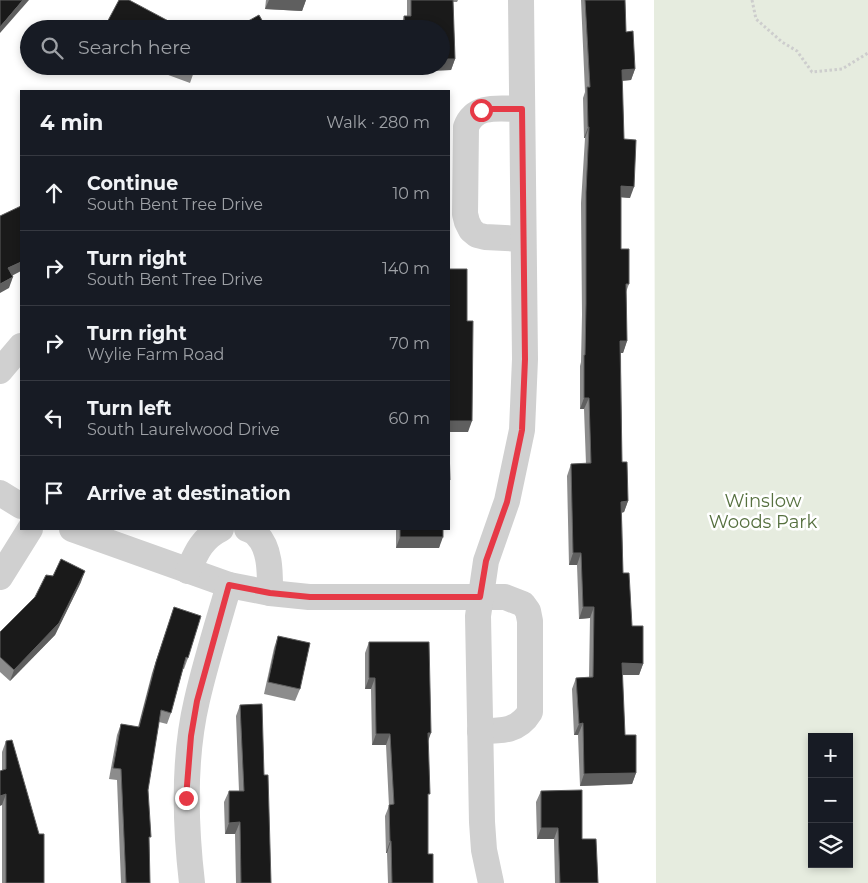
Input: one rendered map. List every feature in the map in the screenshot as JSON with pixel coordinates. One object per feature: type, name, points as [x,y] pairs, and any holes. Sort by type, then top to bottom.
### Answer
[{"type":"street","points":[[490,883],[484,850],[482,822],[478,637],[480,597],[486,561],[507,502],[522,430],[525,359],[521,0]]},
{"type":"street","points":[[522,109],[481,110],[473,114],[469,119],[466,127],[465,214],[471,230],[478,235],[485,238],[523,239]]},
{"type":"street","points":[[0,371],[20,347]]},
{"type":"street","points":[[0,493],[20,505]]},
{"type":"street","points":[[0,577],[29,530]]},
{"type":"street","points":[[75,530],[229,585],[270,593],[310,597],[505,597],[514,599],[523,604],[528,612],[530,621],[530,712],[526,719],[510,729],[480,731]]},
{"type":"street","points":[[188,571],[196,551],[206,538],[219,530]]},
{"type":"street","points":[[249,530],[257,534],[264,546],[270,571],[270,593]]},
{"type":"street","points":[[192,883],[186,824],[191,736],[197,701],[229,585]]},
{"type":"path","points":[[752,0],[756,19],[782,42],[797,51],[812,72],[842,69],[868,53]]},
{"type":"green space","name":"Winslow Woods Park","points":[[654,0],[868,0],[868,883],[656,883]]},
{"type":"building","points":[[0,0],[23,0],[0,27]]},
{"type":"building","points":[[119,0],[129,0],[166,20],[108,20]]},
{"type":"building","points":[[411,0],[453,0],[455,59],[450,59],[450,20],[404,20],[404,16],[411,16]]},
{"type":"building","points":[[585,0],[625,0],[626,32],[633,31],[635,69],[622,70],[624,139],[636,140],[634,187],[621,186],[621,249],[629,249],[629,284],[626,284],[627,341],[620,341],[622,462],[627,462],[628,501],[621,502],[623,573],[629,573],[632,626],[643,626],[643,664],[622,663],[625,735],[636,735],[636,773],[584,774],[583,723],[579,724],[576,678],[593,677],[594,607],[583,607],[581,553],[573,553],[571,464],[591,463],[589,398],[584,398],[586,192],[589,127],[587,87],[590,87]]},
{"type":"building","points":[[259,15],[262,20],[250,20]]},
{"type":"building","points":[[20,206],[20,262],[8,268],[13,277],[0,284],[0,216]]},
{"type":"building","points":[[450,269],[467,269],[467,321],[473,321],[472,421],[450,421]]},
{"type":"building","points":[[400,530],[443,530],[443,537],[400,537]]},
{"type":"building","points":[[61,559],[85,571],[59,623],[14,670],[0,657],[0,632],[35,597],[46,575],[53,576]]},
{"type":"building","points":[[174,607],[201,616],[188,658],[186,657],[171,713],[161,710],[148,790],[151,837],[149,837],[150,883],[126,883],[121,769],[113,768],[121,724],[139,727],[156,662]]},
{"type":"building","points":[[278,636],[310,643],[300,689],[268,682]]},
{"type":"building","points":[[369,642],[429,642],[431,733],[428,733],[430,794],[428,794],[428,854],[433,854],[433,883],[392,883],[389,805],[394,804],[390,734],[376,734],[375,678],[369,678]]},
{"type":"building","points":[[262,704],[264,775],[268,775],[271,883],[241,883],[240,822],[229,823],[229,791],[244,791],[240,705]]},
{"type":"building","points":[[12,740],[39,834],[44,834],[44,883],[6,883],[6,794],[0,796],[0,771],[6,769],[6,741]]},
{"type":"building","points":[[582,790],[582,839],[596,839],[598,883],[560,883],[558,828],[541,828],[541,791]]},
{"type":"route","points":[[186,798],[191,736],[197,701],[229,585],[270,593],[310,597],[480,597],[486,561],[507,502],[522,430],[525,359],[522,109],[481,110]]}]
